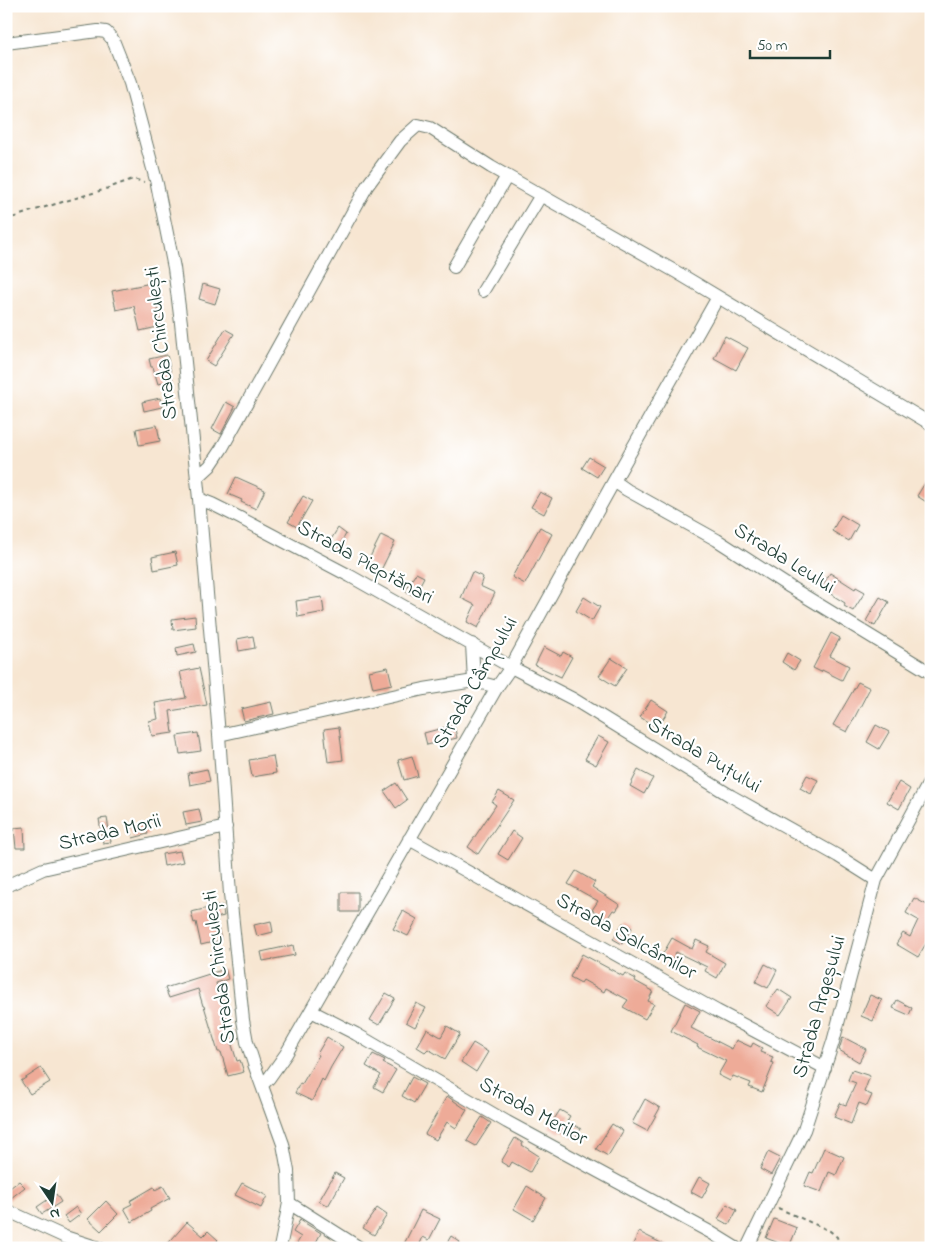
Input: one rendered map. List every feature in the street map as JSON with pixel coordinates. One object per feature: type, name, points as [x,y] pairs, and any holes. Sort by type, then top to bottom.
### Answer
[{"type":"street","name":"Strada Chirculești","points":[[6,43],[106,32],[113,40],[130,83],[157,184],[174,268],[197,478],[219,735],[230,894],[243,1020],[247,1042],[283,1144],[288,1171],[289,1203],[280,1248]]},
{"type":"street","points":[[197,478],[210,466],[222,448],[367,186],[400,141],[418,125],[430,128],[507,176],[718,297],[931,424]]},
{"type":"street","points":[[454,267],[507,176]]},
{"type":"street","points":[[483,291],[541,195]]},
{"type":"street","name":"Strada Câmpului","points":[[262,1085],[286,1054],[497,687],[511,667],[718,297]]},
{"type":"street","name":"Strada Leului","points":[[614,481],[716,540],[931,673]]},
{"type":"street","name":"Strada Pieptănari","points":[[198,499],[233,514],[511,667]]},
{"type":"street","points":[[472,644],[474,681]]},
{"type":"street","name":"Strada Puțului","points":[[511,667],[573,699],[731,796],[838,856],[876,880]]},
{"type":"street","points":[[219,735],[424,689],[474,681],[497,687]]},
{"type":"street","name":"Strada Argeșului","points":[[747,1248],[804,1130],[825,1068],[876,880],[931,779]]},
{"type":"street","name":"Strada Morii","points":[[6,886],[44,868],[226,827]]},
{"type":"street","name":"Strada Salcâmilor","points":[[409,839],[718,1011],[825,1068]]},
{"type":"street","name":"Strada Merilor","points":[[311,1011],[356,1034],[507,1122],[736,1248]]},
{"type":"street","points":[[289,1203],[360,1248]]},
{"type":"street","points":[[6,1210],[65,1237],[99,1248]]},
{"type":"path","points":[[6,220],[133,179],[157,184]]},
{"type":"path","points":[[769,1203],[830,1231],[837,1238],[840,1248]]},
{"type":"building","points":[[156,282],[160,300],[155,301],[162,326],[140,331],[134,306],[116,310],[112,291]]},
{"type":"building","points":[[203,284],[220,289],[215,304],[199,299]]},
{"type":"building","points":[[225,329],[234,334],[214,366],[206,361]]},
{"type":"building","points":[[725,336],[748,348],[736,370],[714,358]]},
{"type":"building","points":[[167,355],[173,381],[158,384],[149,359]]},
{"type":"building","points":[[160,398],[162,407],[144,411],[142,402]]},
{"type":"building","points":[[226,402],[235,407],[221,434],[212,429]]},
{"type":"building","points":[[157,425],[160,441],[139,445],[136,429]]},
{"type":"building","points":[[589,457],[604,466],[597,477],[582,468]]},
{"type":"building","points":[[931,473],[931,505],[917,496]]},
{"type":"building","points":[[236,477],[265,490],[256,509],[228,494]]},
{"type":"building","points":[[540,492],[552,498],[544,514],[531,507]]},
{"type":"building","points":[[303,496],[312,501],[297,527],[288,522]]},
{"type":"building","points":[[841,515],[858,525],[849,541],[832,531]]},
{"type":"building","points":[[540,527],[552,534],[525,584],[512,577]]},
{"type":"building","points":[[338,528],[346,534],[336,552],[327,546]]},
{"type":"building","points":[[381,535],[395,542],[381,570],[367,563]]},
{"type":"building","points":[[175,552],[178,565],[154,570],[152,557]]},
{"type":"building","points":[[472,572],[483,577],[480,586],[495,593],[478,628],[467,622],[475,605],[461,598]]},
{"type":"building","points":[[416,573],[424,577],[414,596],[405,591]]},
{"type":"building","points":[[830,573],[855,589],[856,587],[865,592],[853,611],[844,606],[845,603],[821,588]]},
{"type":"building","points":[[322,597],[324,612],[298,617],[296,601]]},
{"type":"building","points":[[584,597],[600,607],[592,621],[576,611]]},
{"type":"building","points":[[880,597],[889,602],[875,626],[866,621]]},
{"type":"building","points":[[195,616],[196,627],[173,630],[172,619]]},
{"type":"building","points":[[831,633],[840,638],[830,656],[849,666],[842,680],[822,670],[821,672],[813,668]]},
{"type":"building","points":[[253,636],[255,648],[239,651],[237,639]]},
{"type":"building","points":[[194,644],[196,652],[177,656],[176,648]]},
{"type":"building","points":[[544,647],[561,656],[563,652],[572,657],[561,677],[535,665]]},
{"type":"building","points":[[787,653],[800,661],[794,670],[782,662]]},
{"type":"building","points":[[611,658],[627,668],[615,686],[599,676]]},
{"type":"building","points":[[388,667],[392,684],[373,688],[369,671]]},
{"type":"building","points":[[199,668],[207,705],[170,711],[173,733],[152,736],[149,721],[158,719],[155,703],[186,698],[180,672]]},
{"type":"building","points":[[858,682],[870,688],[847,732],[833,725]]},
{"type":"building","points":[[651,700],[668,711],[657,728],[640,717]]},
{"type":"building","points":[[271,702],[274,714],[244,721],[241,709]]},
{"type":"building","points":[[454,725],[457,738],[427,745],[424,733]]},
{"type":"building","points":[[876,725],[889,732],[879,749],[867,742]]},
{"type":"building","points":[[339,727],[343,760],[328,762],[324,729]]},
{"type":"building","points":[[198,733],[201,751],[180,754],[177,736]]},
{"type":"building","points":[[598,736],[609,742],[596,765],[585,759]]},
{"type":"building","points":[[273,756],[276,773],[252,777],[249,760]]},
{"type":"building","points":[[412,756],[418,776],[404,780],[398,760]]},
{"type":"building","points":[[207,769],[210,781],[190,785],[188,773]]},
{"type":"building","points":[[638,770],[653,778],[644,794],[630,786]]},
{"type":"building","points":[[807,775],[818,780],[811,794],[800,788]]},
{"type":"building","points":[[899,782],[910,789],[899,809],[887,802]]},
{"type":"building","points":[[396,783],[407,800],[396,808],[384,791]]},
{"type":"building","points":[[499,791],[514,800],[478,854],[468,847],[496,805],[492,802]]},
{"type":"building","points":[[199,809],[202,822],[186,825],[183,812]]},
{"type":"building","points":[[107,818],[111,842],[103,843],[99,819]]},
{"type":"building","points":[[145,824],[148,834],[133,838],[130,828]]},
{"type":"building","points":[[24,827],[25,848],[16,848],[14,828]]},
{"type":"building","points":[[512,831],[522,838],[508,860],[498,854]]},
{"type":"building","points":[[180,851],[183,862],[164,866],[162,854]]},
{"type":"building","points":[[576,871],[595,882],[592,887],[620,905],[616,911],[613,910],[607,919],[592,910],[598,901],[568,884]]},
{"type":"building","points":[[341,892],[358,892],[358,912],[341,912]]},
{"type":"building","points":[[914,898],[931,907],[931,935],[918,957],[896,944],[903,933],[910,937],[918,920],[906,913]]},
{"type":"building","points":[[222,905],[224,916],[216,918],[221,940],[201,945],[196,922],[194,923],[191,912]]},
{"type":"building","points":[[403,911],[417,919],[408,936],[393,929]]},
{"type":"building","points":[[271,921],[273,932],[257,936],[254,925]]},
{"type":"building","points":[[623,923],[632,928],[622,944],[613,939]]},
{"type":"building","points":[[672,938],[692,949],[696,940],[709,946],[706,952],[725,963],[717,978],[705,971],[707,967],[676,952],[671,962],[661,957]]},
{"type":"building","points":[[293,945],[295,955],[263,961],[261,952]]},
{"type":"building","points":[[582,954],[623,976],[625,973],[653,991],[648,1001],[654,1004],[645,1019],[623,1007],[628,1000],[606,988],[604,992],[583,980],[581,983],[570,977]]},
{"type":"building","points":[[765,964],[777,970],[768,988],[756,982]]},
{"type":"building","points":[[225,969],[228,979],[216,983],[228,1025],[226,1026],[237,1061],[240,1060],[244,1072],[228,1076],[221,1052],[218,1052],[198,989],[169,998],[165,988]]},
{"type":"building","points":[[778,989],[792,998],[780,1015],[766,1006]]},
{"type":"building","points":[[386,993],[395,998],[379,1025],[370,1020]]},
{"type":"building","points":[[870,995],[882,1000],[873,1021],[861,1016]]},
{"type":"building","points":[[897,1000],[912,1008],[909,1015],[893,1008]]},
{"type":"building","points":[[416,1003],[426,1008],[415,1027],[406,1022]]},
{"type":"building","points":[[685,1003],[700,1011],[691,1028],[732,1049],[736,1040],[751,1047],[753,1043],[762,1048],[760,1052],[773,1057],[771,1062],[774,1063],[762,1092],[749,1087],[751,1083],[733,1076],[730,1081],[718,1075],[726,1061],[697,1047],[698,1045],[671,1031]]},
{"type":"building","points":[[447,1026],[460,1034],[445,1059],[428,1049],[425,1052],[417,1047],[427,1029],[441,1037]]},
{"type":"building","points":[[327,1037],[343,1047],[324,1081],[322,1079],[312,1101],[295,1093],[319,1055],[317,1054]]},
{"type":"building","points":[[843,1037],[866,1049],[859,1062],[839,1050]]},
{"type":"building","points":[[473,1043],[488,1052],[476,1072],[461,1062]]},
{"type":"building","points":[[373,1054],[385,1060],[383,1063],[396,1070],[383,1092],[374,1087],[381,1075],[366,1066]]},
{"type":"building","points":[[41,1068],[50,1082],[30,1094],[21,1081]]},
{"type":"building","points":[[852,1070],[870,1076],[864,1092],[872,1095],[867,1106],[859,1103],[851,1124],[834,1117],[840,1103],[846,1105],[856,1083],[848,1080]]},
{"type":"building","points":[[412,1077],[425,1084],[414,1103],[402,1096]]},
{"type":"building","points":[[447,1096],[467,1110],[456,1128],[447,1122],[436,1140],[425,1134]]},
{"type":"building","points":[[645,1099],[660,1108],[647,1131],[632,1123]]},
{"type":"building","points":[[560,1110],[570,1116],[567,1121],[581,1129],[575,1138],[561,1130],[560,1133],[549,1127]]},
{"type":"building","points":[[482,1117],[491,1123],[476,1146],[467,1141]]},
{"type":"building","points":[[612,1124],[623,1131],[608,1156],[596,1149]]},
{"type":"building","points":[[515,1138],[539,1156],[530,1172],[512,1162],[509,1167],[501,1162]]},
{"type":"building","points":[[824,1148],[844,1157],[836,1175],[829,1172],[821,1192],[804,1186],[810,1172],[813,1173]]},
{"type":"building","points":[[768,1152],[780,1158],[771,1175],[760,1169]]},
{"type":"building","points":[[335,1173],[344,1178],[328,1206],[319,1201]]},
{"type":"building","points":[[699,1177],[710,1183],[702,1198],[691,1192]]},
{"type":"building","points":[[19,1181],[25,1187],[6,1202],[6,1191]]},
{"type":"building","points":[[242,1183],[267,1196],[261,1208],[235,1195]]},
{"type":"building","points":[[163,1186],[170,1198],[132,1222],[124,1208],[132,1204],[130,1201],[154,1187],[155,1190]]},
{"type":"building","points":[[527,1186],[546,1198],[533,1220],[514,1209]]},
{"type":"building","points":[[56,1194],[61,1202],[42,1214],[37,1207]]},
{"type":"building","points":[[106,1201],[118,1214],[101,1231],[88,1219]]},
{"type":"building","points":[[727,1204],[737,1210],[729,1225],[718,1219]]},
{"type":"building","points":[[76,1207],[81,1214],[69,1223],[64,1216]]},
{"type":"building","points":[[377,1208],[387,1215],[374,1235],[363,1228]]},
{"type":"building","points":[[421,1210],[440,1219],[429,1240],[423,1237],[418,1248],[402,1248]]},
{"type":"building","points":[[774,1219],[797,1228],[789,1247],[766,1238]]},
{"type":"building","points":[[300,1220],[321,1233],[313,1248],[294,1248],[301,1237],[293,1232]]},
{"type":"building","points":[[187,1222],[203,1236],[208,1231],[218,1240],[210,1248],[164,1248]]},
{"type":"building","points":[[639,1232],[671,1248],[631,1248]]},
{"type":"building","points":[[451,1236],[460,1242],[457,1248],[444,1248]]}]
